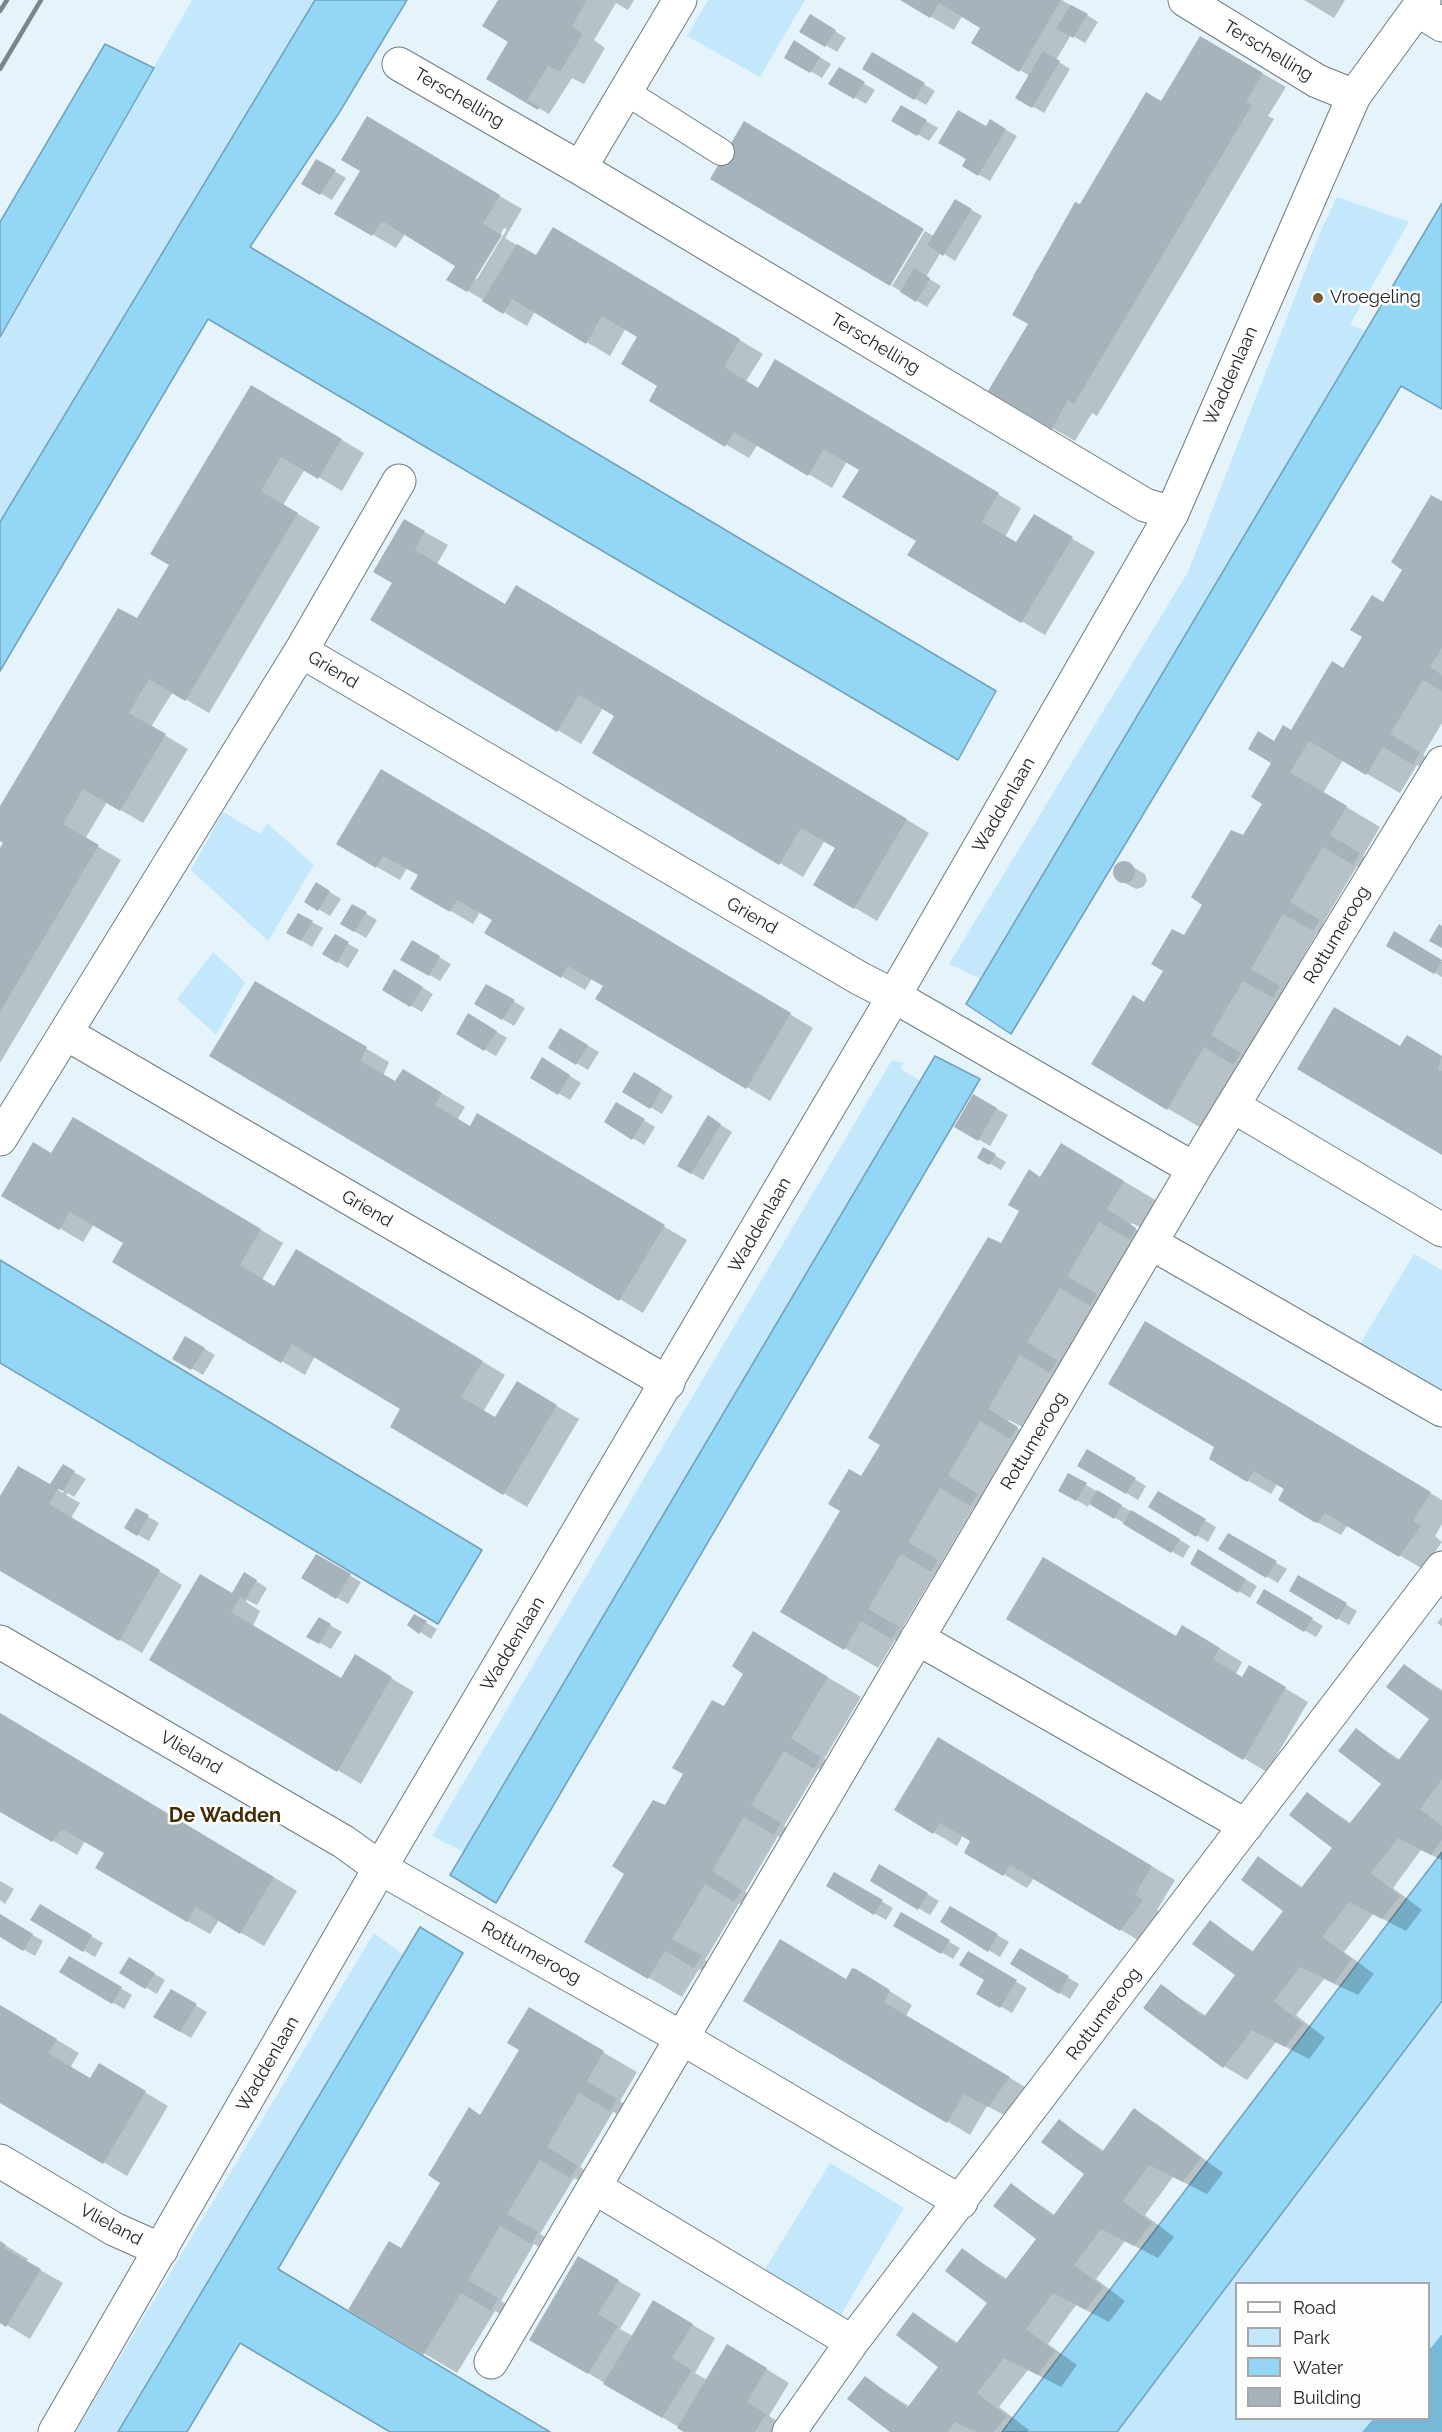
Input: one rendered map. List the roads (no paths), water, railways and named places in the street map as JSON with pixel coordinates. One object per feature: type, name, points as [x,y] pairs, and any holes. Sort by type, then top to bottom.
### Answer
[{"type":"street","points":[[580,168],[680,0]]},
{"type":"street","name":"Terschelling","points":[[1185,0],[1317,81],[1354,96]]},
{"type":"street","name":"Waddenlaan","points":[[56,2432],[380,1868],[668,1383],[1172,513],[1354,96],[1428,12]]},
{"type":"street","name":"Terschelling","points":[[399,64],[580,168],[1145,505],[1172,513]]},
{"type":"street","name":"Griend","points":[[0,1139],[67,1034],[301,651],[399,481]]},
{"type":"street","name":"Griend","points":[[301,651],[859,978],[894,996]]},
{"type":"street","name":"Rottumeroog","points":[[491,2362],[1194,1169],[1442,764]]},
{"type":"street","points":[[894,996],[1194,1169]]},
{"type":"street","name":"Griend","points":[[67,1034],[668,1383]]},
{"type":"street","points":[[1233,1106],[1442,1230]]},
{"type":"street","points":[[1150,1243],[1442,1410]]},
{"type":"street","name":"Rottumeroog","points":[[789,2432],[852,2342],[961,2202],[1442,1568]]},
{"type":"street","points":[[917,1638],[1246,1826]]},
{"type":"street","name":"Vlieland","points":[[0,1642],[344,1842],[380,1868]]},
{"type":"street","name":"Rottumeroog","points":[[380,1868],[682,2038],[961,2202]]},
{"type":"street","name":"Vlieland","points":[[0,2161],[114,2229],[161,2250]]},
{"type":"street","points":[[594,2187],[852,2342]]},
{"type":"lane","points":[[626,92],[721,152]]},
{"type":"water","points":[[315,0],[407,0],[339,113],[250,247],[996,691],[958,760],[208,319],[0,671],[0,522]]},
{"type":"water","points":[[105,44],[154,68],[0,337],[0,222]]},
{"type":"water","points":[[1442,203],[1442,409],[1401,386],[1011,1034],[966,1004]]},
{"type":"water","points":[[935,1056],[980,1079],[496,1903],[450,1875]]},
{"type":"water","points":[[0,1260],[482,1550],[438,1624],[0,1363]]},
{"type":"water","points":[[1442,1852],[1442,2001],[1117,2432],[1002,2432]]},
{"type":"water","points":[[420,1927],[463,1953],[278,2269],[550,2432],[390,2432],[240,2343],[187,2432],[118,2432]]},
{"type":"railway","points":[[0,11],[7,0]]},
{"type":"railway","points":[[0,69],[41,0]]},
{"type":"place","name":"Vroegeling","points":[[1318,298]]},
{"type":"district","name":"De Wadden","points":[[225,1816]]}]
